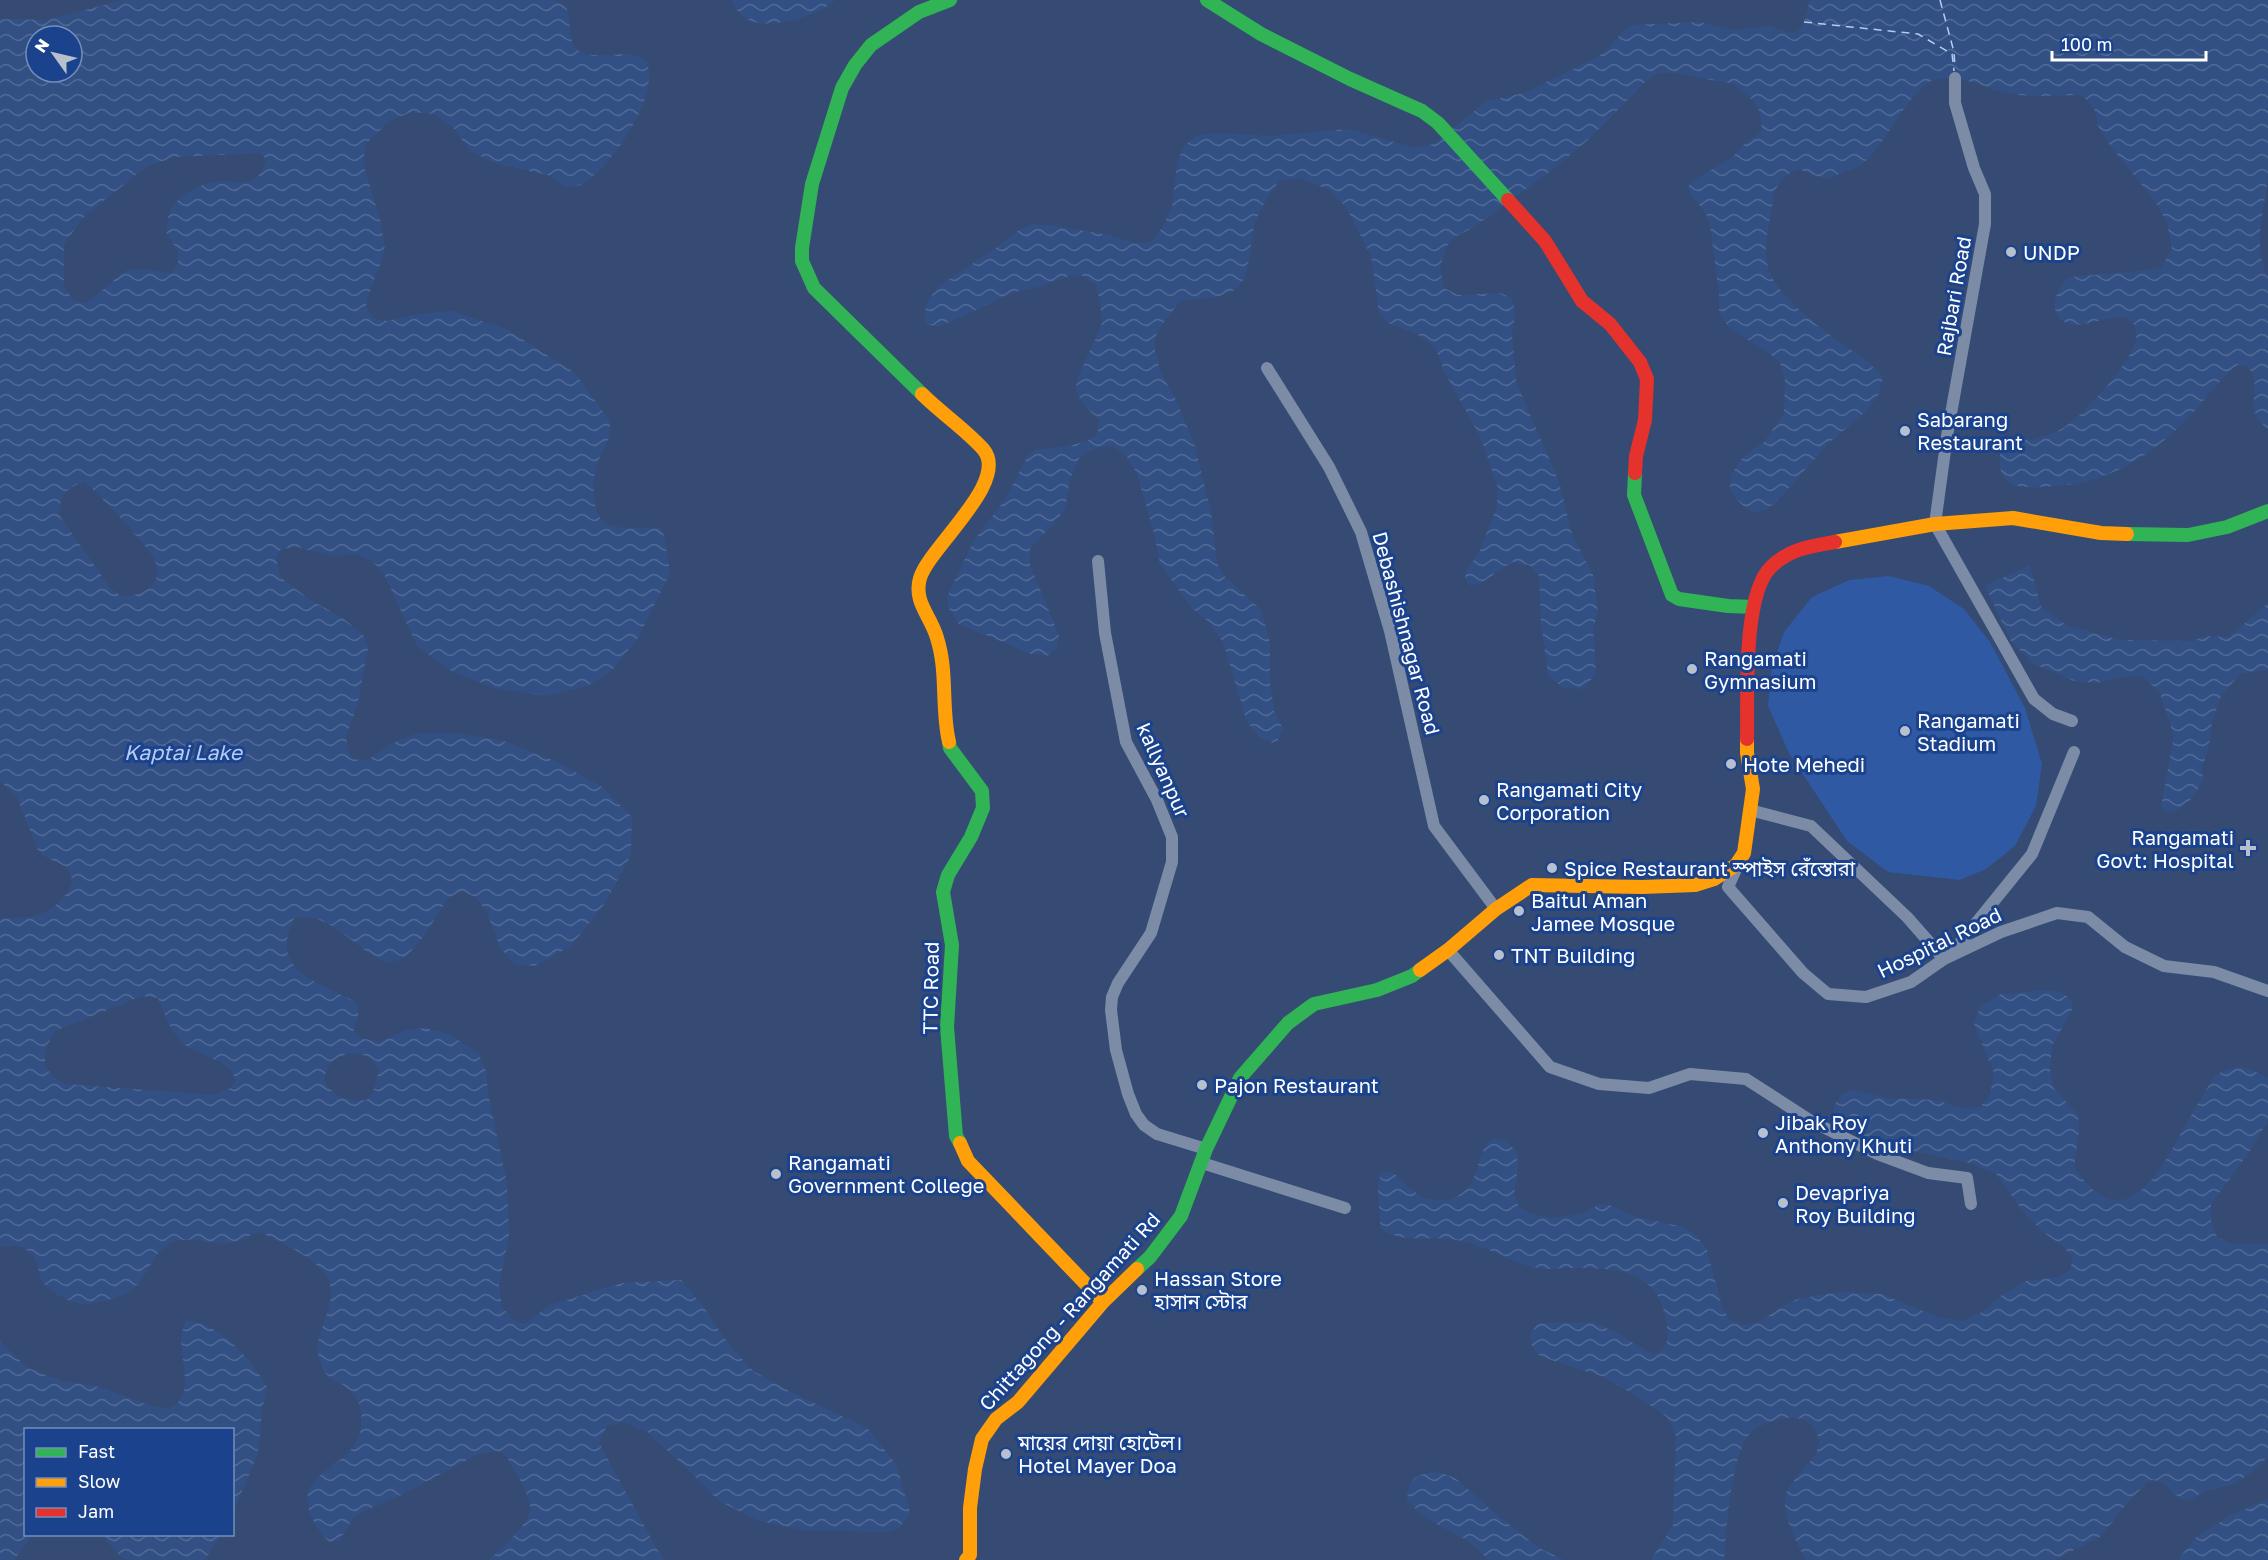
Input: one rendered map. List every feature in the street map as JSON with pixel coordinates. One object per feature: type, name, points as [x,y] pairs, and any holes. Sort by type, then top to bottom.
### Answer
[{"type":"main road","name":"TTC Road","points":[[950,0],[919,12],[871,45],[855,65],[842,88],[813,184],[802,248],[802,261],[814,288],[927,399],[985,451],[990,462],[989,476],[982,494],[940,543],[919,579],[918,599],[937,637],[943,668],[944,721],[950,748],[982,791],[983,808],[971,837],[948,875],[943,892],[952,945],[947,1027],[956,1136],[968,1161],[1103,1302]]},
{"type":"main road","points":[[1207,0],[1261,34],[1350,79],[1422,111],[1438,123],[1514,206],[1545,241],[1582,301],[1610,324],[1640,362],[1647,379],[1645,420],[1636,456],[1634,495],[1672,595],[1679,599],[1753,607]]},
{"type":"main road","points":[[1744,853],[1753,789],[1747,753],[1749,650],[1756,587],[1770,567],[1796,549],[1935,524],[2013,518],[2101,533],[2188,535],[2227,527],[2268,511]]},
{"type":"main road","name":"Chittagong - Rangamati Rd","points":[[970,1558],[970,1508],[982,1439],[996,1419],[1018,1402],[1103,1302],[1150,1257],[1181,1216],[1204,1156],[1240,1078],[1288,1023],[1314,1004],[1377,990],[1412,976],[1448,950],[1496,909],[1532,885],[1642,887],[1695,885],[1714,879],[1736,865],[1744,853]]},
{"type":"street","name":"Rajbari Road","points":[[1935,524],[1947,436],[1985,224],[1985,194],[1974,168],[1955,103],[1955,78]]},
{"type":"street","name":"Debashishnagar Road","points":[[1267,368],[1329,467],[1361,532],[1390,631],[1434,825],[1496,909]]},
{"type":"street","points":[[1935,524],[2034,699],[2053,714],[2072,721]]},
{"type":"street","name":"kallyanpur","points":[[1098,561],[1105,633],[1126,742],[1157,800],[1172,837],[1172,862],[1151,933],[1118,983],[1112,997],[1111,1010],[1116,1050],[1128,1094],[1143,1125],[1157,1134],[1204,1156],[1345,1208]]},
{"type":"street","points":[[1750,810],[1811,826],[1946,958],[2032,854],[2074,752]]},
{"type":"street","name":"Hospital Road","points":[[1744,853],[1728,887],[1803,973],[1828,994],[1866,997],[1911,982],[1946,958],[2001,932],[2057,914],[2088,917],[2125,947],[2164,966],[2214,972],[2268,991]]},
{"type":"street","points":[[1448,950],[1550,1067],[1599,1084],[1649,1088],[1690,1074],[1746,1079],[1811,1120],[1877,1154],[1928,1173],[1967,1178],[1971,1204]]},
{"type":"shaded area","name":"Rangamati Stadium","points":[[1889,576],[1929,586],[1964,609],[1990,642],[2025,708],[2042,764],[2036,806],[2015,846],[1986,869],[1960,880],[1888,872],[1847,841],[1789,753],[1768,706],[1772,667],[1784,632],[1812,597],[1849,580]]},
{"type":"water","name":"Kaptai Lake","points":[[123,0],[553,0],[565,5],[572,41],[578,51],[591,55],[630,54],[646,60],[649,74],[647,91],[632,127],[608,161],[596,174],[580,185],[566,187],[548,175],[497,164],[470,151],[453,127],[434,114],[411,112],[388,122],[366,144],[363,163],[381,223],[385,251],[367,299],[366,307],[375,319],[388,321],[412,315],[452,311],[508,330],[575,373],[608,419],[609,437],[598,462],[594,482],[594,499],[598,515],[608,525],[626,528],[660,528],[664,535],[670,573],[638,638],[613,669],[588,686],[545,696],[495,688],[453,672],[417,646],[385,576],[371,560],[354,554],[334,556],[297,547],[281,549],[276,558],[280,577],[309,599],[344,619],[364,636],[368,648],[357,707],[346,736],[348,751],[354,759],[366,761],[391,744],[418,733],[452,733],[501,740],[558,762],[602,787],[632,817],[631,855],[605,903],[571,946],[535,966],[515,964],[500,948],[487,912],[475,897],[462,891],[448,898],[424,936],[405,958],[387,963],[367,952],[336,928],[316,918],[295,917],[287,946],[289,957],[303,975],[355,1003],[358,1012],[354,1032],[360,1038],[379,1042],[407,1030],[425,1028],[448,1034],[478,1052],[486,1071],[488,1094],[507,1184],[509,1236],[499,1285],[502,1307],[512,1319],[525,1324],[550,1305],[622,1283],[681,1280],[702,1305],[727,1342],[753,1371],[867,1428],[896,1464],[910,1512],[900,1527],[890,1532],[802,1530],[759,1521],[719,1501],[647,1432],[623,1422],[607,1426],[599,1443],[663,1560],[489,1560],[508,1542],[530,1513],[523,1486],[506,1455],[495,1451],[479,1454],[397,1497],[362,1512],[352,1520],[339,1541],[329,1542],[318,1530],[310,1514],[309,1489],[320,1475],[354,1446],[361,1428],[361,1415],[357,1399],[343,1385],[329,1377],[320,1362],[318,1342],[331,1294],[330,1283],[316,1264],[293,1249],[259,1232],[229,1243],[178,1241],[164,1247],[159,1252],[134,1288],[109,1300],[82,1304],[60,1296],[45,1285],[34,1258],[27,1250],[17,1246],[0,1247],[0,918],[24,918],[44,913],[60,901],[73,882],[68,868],[44,856],[38,850],[17,797],[0,781],[0,19],[46,20]],"holes":[[[260,153],[266,159],[262,171],[254,179],[243,183],[223,181],[199,186],[184,195],[173,207],[169,214],[166,232],[178,251],[178,264],[171,273],[140,269],[125,271],[87,303],[74,301],[64,287],[64,244],[83,218],[144,168],[174,157]],[[84,482],[95,491],[153,557],[156,563],[156,578],[144,592],[123,597],[111,589],[59,515],[62,497],[65,493]],[[142,996],[158,998],[178,1039],[190,1048],[227,1067],[233,1073],[236,1081],[229,1089],[214,1095],[65,1084],[53,1077],[45,1066],[45,1050],[55,1031]],[[351,1053],[368,1057],[379,1070],[374,1089],[367,1100],[341,1097],[331,1090],[324,1079],[333,1061]]]},
{"type":"water","points":[[731,0],[835,0],[819,11],[797,19],[763,23],[754,22],[743,16]]},
{"type":"water","points":[[1810,0],[2268,0],[2268,172],[2260,251],[2268,277],[2268,430],[2256,415],[2254,408],[2255,385],[2252,372],[2239,364],[2219,382],[2175,431],[2128,465],[2092,480],[2074,484],[2025,487],[2014,485],[2005,478],[2000,468],[2004,439],[2012,437],[2036,439],[2066,426],[2085,410],[2116,375],[2132,351],[2136,340],[2133,322],[2125,318],[2117,317],[2080,325],[2064,322],[2055,309],[2060,286],[2071,277],[2162,267],[2172,248],[2167,223],[2155,201],[2111,147],[2098,126],[2094,108],[2082,95],[2018,95],[1958,79],[1938,79],[1918,91],[1881,143],[1863,163],[1825,179],[1798,169],[1780,181],[1777,186],[1766,247],[1768,267],[1772,277],[1797,308],[1867,361],[1883,378],[1878,396],[1864,413],[1830,442],[1777,501],[1765,510],[1754,512],[1744,507],[1730,487],[1731,475],[1743,457],[1764,442],[1784,413],[1785,380],[1780,363],[1768,352],[1729,328],[1719,313],[1719,294],[1710,224],[1706,214],[1689,191],[1689,185],[1733,157],[1743,145],[1760,133],[1762,129],[1759,110],[1755,102],[1733,84],[1674,73],[1659,73],[1647,80],[1590,138],[1556,167],[1474,227],[1453,238],[1446,247],[1440,268],[1444,288],[1458,295],[1500,293],[1512,298],[1515,314],[1512,335],[1516,382],[1559,482],[1572,534],[1593,575],[1598,613],[1593,628],[1596,674],[1583,689],[1562,687],[1548,675],[1541,622],[1539,576],[1529,565],[1512,562],[1481,583],[1470,586],[1465,578],[1467,569],[1479,553],[1497,506],[1498,488],[1480,436],[1445,373],[1435,347],[1420,336],[1388,323],[1379,313],[1371,256],[1346,207],[1329,190],[1300,178],[1279,181],[1265,203],[1254,227],[1248,266],[1239,286],[1219,296],[1180,301],[1155,338],[1155,351],[1161,373],[1176,400],[1195,446],[1211,512],[1217,563],[1223,575],[1261,610],[1270,642],[1270,682],[1274,711],[1283,729],[1278,740],[1272,743],[1260,737],[1247,722],[1223,642],[1209,622],[1192,608],[1160,564],[1137,473],[1124,453],[1112,446],[1098,447],[1080,456],[1070,479],[1065,509],[1030,548],[1030,565],[1059,635],[1057,648],[1047,656],[1031,654],[959,624],[950,611],[947,597],[973,542],[1006,498],[1027,457],[1035,450],[1069,446],[1087,441],[1097,435],[1100,421],[1082,402],[1076,386],[1102,323],[1096,285],[1081,275],[1069,276],[1046,285],[1015,292],[938,327],[927,324],[924,317],[927,302],[939,286],[1019,230],[1033,224],[1109,235],[1145,244],[1152,241],[1162,228],[1172,207],[1177,163],[1184,146],[1196,136],[1217,133],[1271,136],[1349,129],[1415,148],[1434,144],[1487,101],[1524,93],[1599,56],[1632,25],[1699,22],[1735,30],[1769,26],[1790,33],[1798,31],[1804,22]]},
{"type":"water","points":[[2030,565],[2041,607],[2066,625],[2120,640],[2190,641],[2207,636],[2229,637],[2268,603],[2268,670],[2240,674],[2221,696],[2212,722],[2209,746],[2201,771],[2204,779],[2193,796],[2180,809],[2167,813],[2161,807],[2174,736],[2160,693],[2143,676],[2121,677],[2097,683],[2074,681],[2032,663],[2011,641],[1985,586]]},
{"type":"water","points":[[2047,990],[2060,992],[2070,998],[2073,1008],[2052,1046],[2050,1071],[2054,1089],[2078,1115],[2079,1133],[2074,1167],[2092,1189],[2110,1199],[2125,1199],[2140,1191],[2154,1177],[2214,1077],[2228,1069],[2241,1067],[2268,1078],[2268,1121],[2248,1154],[2211,1204],[2211,1223],[2217,1237],[2231,1244],[2268,1244],[2268,1457],[2251,1473],[2234,1484],[2205,1491],[2192,1499],[2182,1500],[2163,1483],[2148,1481],[2101,1536],[2055,1560],[1805,1560],[1786,1515],[1785,1500],[1793,1481],[1815,1455],[1818,1435],[1807,1422],[1791,1417],[1757,1427],[1745,1441],[1734,1473],[1724,1560],[1651,1560],[1673,1525],[1676,1436],[1667,1417],[1604,1377],[1542,1357],[1534,1349],[1531,1336],[1539,1323],[1593,1322],[1654,1355],[1664,1348],[1668,1333],[1660,1300],[1651,1287],[1627,1273],[1596,1268],[1537,1268],[1461,1241],[1395,1236],[1380,1227],[1378,1193],[1381,1174],[1390,1171],[1423,1197],[1436,1200],[1450,1199],[1461,1194],[1473,1180],[1486,1145],[1493,1138],[1505,1141],[1517,1151],[1518,1168],[1514,1194],[1519,1207],[1529,1213],[1551,1218],[1582,1214],[1598,1205],[1607,1204],[1637,1217],[1683,1227],[1696,1235],[1707,1250],[1722,1307],[1730,1320],[1744,1325],[1762,1321],[1779,1308],[1798,1299],[1836,1292],[1882,1294],[1938,1317],[1962,1321],[1981,1313],[2002,1295],[2026,1281],[2059,1277],[2071,1270],[2072,1258],[2064,1247],[2044,1233],[2022,1210],[1996,1174],[1969,1163],[1894,1147],[1863,1135],[1841,1122],[1833,1114],[1835,1104],[1843,1094],[1854,1090],[1887,1098],[1936,1100],[1962,1108],[1980,1107],[1990,1095],[1994,1073],[1974,1024],[1980,1007],[2001,994]]},
{"type":"water","points":[[186,1321],[210,1327],[222,1335],[244,1355],[267,1387],[258,1453],[234,1511],[234,1428],[24,1428],[24,1536],[32,1536],[14,1560],[0,1560],[0,1342],[28,1368],[61,1381],[100,1387],[152,1406],[168,1409],[176,1405],[185,1384],[181,1339]]},
{"type":"water","points":[[1436,1471],[1455,1478],[1537,1547],[1564,1560],[1489,1560],[1470,1542],[1427,1519],[1407,1501],[1409,1487],[1414,1479]]},
{"type":"water","points":[[2268,1499],[2268,1560],[2178,1560],[2195,1538],[2231,1515]]},
{"type":"water","points":[[102,1536],[220,1536],[205,1560],[129,1560],[121,1557]]},
{"type":"ferry route","points":[[1940,0],[1954,52],[1955,68]]},
{"type":"ferry route","points":[[1804,22],[1918,34],[1952,54],[1954,71]]},
{"type":"traffic: fast","points":[[922,394],[814,288],[802,261],[802,248],[812,184],[842,88],[855,65],[871,45],[919,12],[950,0]]},
{"type":"traffic: fast","points":[[1207,0],[1261,34],[1350,79],[1422,111],[1438,123],[1508,200]]},
{"type":"traffic: fast","points":[[1635,473],[1634,495],[1672,595],[1679,599],[1753,607]]},
{"type":"traffic: fast","points":[[2127,534],[2188,535],[2227,527],[2268,511]]},
{"type":"traffic: fast","points":[[949,742],[950,748],[982,791],[983,808],[971,837],[948,875],[943,892],[952,945],[947,1027],[956,1136],[960,1143]]},
{"type":"traffic: fast","points":[[1137,1269],[1150,1257],[1181,1216],[1206,1149],[1240,1078],[1288,1023],[1314,1004],[1377,990],[1412,976],[1420,970]]},
{"type":"traffic: slow","points":[[922,394],[983,449],[989,462],[986,478],[978,495],[927,565],[918,587],[921,602],[934,630],[940,651],[949,742]]},
{"type":"traffic: slow","points":[[1835,542],[1935,524],[2013,518],[2101,533],[2127,534]]},
{"type":"traffic: slow","points":[[1420,970],[1448,950],[1496,909],[1532,885],[1642,887],[1695,885],[1714,879],[1736,865],[1744,853],[1753,789],[1747,739]]},
{"type":"traffic: slow","points":[[960,1143],[968,1161],[1103,1302]]},
{"type":"traffic: slow","points":[[966,1560],[970,1555],[970,1508],[982,1439],[996,1419],[1018,1402],[1103,1302],[1137,1269]]},
{"type":"traffic: jam","points":[[1508,200],[1545,241],[1582,301],[1610,324],[1640,362],[1647,379],[1645,420],[1636,456],[1635,473]]},
{"type":"traffic: jam","points":[[1747,739],[1748,648],[1755,600],[1762,581],[1771,567],[1785,556],[1809,547],[1835,542]]},
{"type":"place","name":"UNDP","points":[[2011,252]]},
{"type":"place","name":"Sabarang Restaurant","points":[[1905,431]]},
{"type":"place","name":"Rangamati Gymnasium","points":[[1692,669]]},
{"type":"place","name":"Rangamati Stadium","points":[[1905,731]]},
{"type":"place","name":"Hote Mehedi","points":[[1731,764]]},
{"type":"place","name":"Rangamati City Corporation","points":[[1484,800]]},
{"type":"place","name":"Rangamati Govt: Hospital","points":[[2248,848]]},
{"type":"place","name":"Spice Restaurant স্পাইস রেঁস্তোরা","points":[[1552,868]]},
{"type":"place","name":"Baitul Aman Jamee Mosque","points":[[1519,911]]},
{"type":"place","name":"TNT Building","points":[[1499,955]]},
{"type":"place","name":"Pajon Restaurant","points":[[1202,1085]]},
{"type":"place","name":"Jibak Roy Anthony Khuti","points":[[1763,1133]]},
{"type":"place","name":"Rangamati Government College","points":[[776,1174]]},
{"type":"place","name":"Devapriya Roy Building","points":[[1783,1203]]},
{"type":"place","name":"Hassan Store হাসান স্টোর","points":[[1142,1290]]},
{"type":"place","name":"মায়ের দোয়া হোটেল। Hotel Mayer Doa","points":[[1006,1454]]}]
